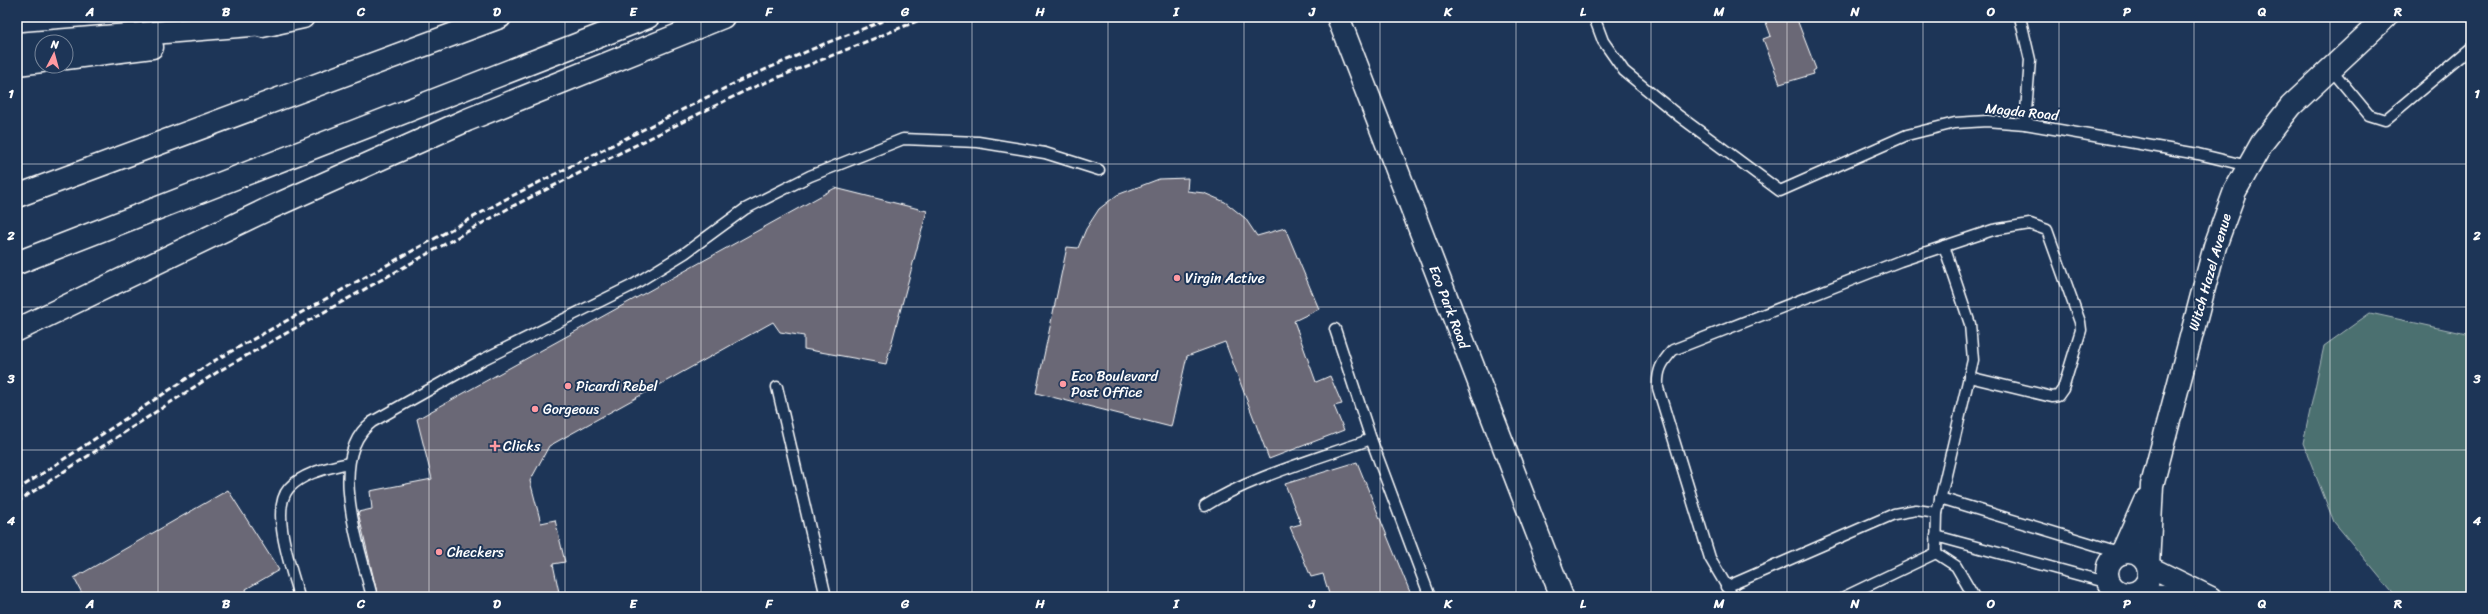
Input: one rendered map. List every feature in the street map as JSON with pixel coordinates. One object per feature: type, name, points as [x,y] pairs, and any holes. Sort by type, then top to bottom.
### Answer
[{"type":"main road","points":[[74,57],[151,47],[303,17]]},
{"type":"main road","points":[[17,196],[500,17]]},
{"type":"main road","points":[[17,263],[648,17]]},
{"type":"main road","points":[[17,330],[270,208],[467,120],[723,17]]},
{"type":"main road","name":"Eco Park Road","points":[[1338,17],[1562,597]]},
{"type":"main road","name":"Witch Hazel Avenue","points":[[2122,553],[2152,485],[2219,233],[2248,166],[2276,124],[2380,19]]},
{"type":"main road","points":[[17,44],[276,23]]},
{"type":"main road","points":[[17,64],[34,62]]},
{"type":"main road","name":"Witch Hazel Avenue","points":[[2148,566],[2152,485]]},
{"type":"main road","points":[[2122,553],[2134,553],[2140,556],[2148,566],[2148,579],[2141,590],[2135,595],[2123,594],[2109,590],[2107,577],[2108,565],[2116,555],[2122,553]]},
{"type":"street","points":[[2148,566],[2211,597]]},
{"type":"street","points":[[2135,595],[2189,597]]},
{"type":"lane","name":"Magda Road","points":[[1594,17],[1603,41],[1624,70],[1679,116],[1780,191],[1923,130],[1955,123],[2001,122],[2025,124],[2198,154],[2248,166]]},
{"type":"lane","points":[[2020,17],[2030,60],[2025,124]]},
{"type":"lane","points":[[2330,68],[2369,115],[2384,120],[2471,48]]},
{"type":"lane","points":[[372,597],[352,513],[348,463],[362,430],[372,422],[482,360],[632,285],[685,253],[745,209],[810,176],[896,142],[903,140],[936,139],[978,142],[1045,153],[1099,170]]},
{"type":"lane","points":[[1732,597],[1710,558],[1660,395],[1657,372],[1664,360],[1673,350],[1944,246],[2014,225],[2030,224],[2047,230],[2080,322],[2080,337],[2062,389],[2058,396],[2052,397],[1969,377]]},
{"type":"lane","points":[[1936,552],[1937,513],[1973,360],[1970,324],[1944,246]]},
{"type":"lane","points":[[1335,329],[1371,440],[1430,597]]},
{"type":"lane","points":[[777,387],[826,597]]},
{"type":"lane","points":[[1205,506],[1228,493],[1261,479],[1371,440]]},
{"type":"lane","points":[[299,597],[282,526],[280,512],[283,498],[290,487],[310,474],[348,463]]},
{"type":"lane","points":[[1940,498],[2122,553]]},
{"type":"lane","points":[[1726,586],[1894,514],[1916,510],[1937,513]]},
{"type":"lane","points":[[1936,536],[2109,590]]},
{"type":"lane","points":[[1844,597],[1936,552]]},
{"type":"lane","points":[[1936,552],[1956,566],[1974,597]]},
{"type":"green space","points":[[2370,313],[2471,335],[2471,597],[2396,597],[2334,522],[2303,443],[2324,346]]},
{"type":"building","points":[[1764,17],[1796,17],[1816,69],[1813,71],[1814,74],[1780,84],[1763,39],[1771,36]]},
{"type":"building","points":[[1188,178],[1187,191],[1204,193],[1225,202],[1245,218],[1257,236],[1285,228],[1319,309],[1294,321],[1316,382],[1330,376],[1342,404],[1334,406],[1344,430],[1269,459],[1225,342],[1187,356],[1171,427],[1036,393],[1067,247],[1078,248],[1086,229],[1099,209],[1117,195],[1159,179]]},
{"type":"building","points":[[835,188],[927,211],[886,364],[804,349],[804,336],[780,332],[773,322],[549,446],[530,481],[541,523],[555,520],[565,562],[553,564],[560,597],[378,597],[358,512],[372,509],[370,491],[432,479],[417,419]]},
{"type":"building","points":[[1357,462],[1412,597],[1330,597],[1323,574],[1311,577],[1290,527],[1301,524],[1285,484]]},
{"type":"building","points":[[228,490],[279,570],[246,589],[248,597],[84,597],[74,578]]},
{"type":"railway","points":[[17,490],[212,362],[506,199],[739,81],[824,44],[893,17]]},
{"type":"railway","points":[[17,502],[219,371],[511,207],[747,90],[927,17]]},
{"type":"place","name":"Virgin Active","points":[[1177,278]]},
{"type":"place","name":"Eco Boulevard Post Office","points":[[1063,384]]},
{"type":"place","name":"Picardi Rebel","points":[[568,386]]},
{"type":"place","name":"Gorgeous","points":[[535,409]]},
{"type":"place","name":"Clicks","points":[[495,446]]},
{"type":"place","name":"Checkers","points":[[439,552]]}]
